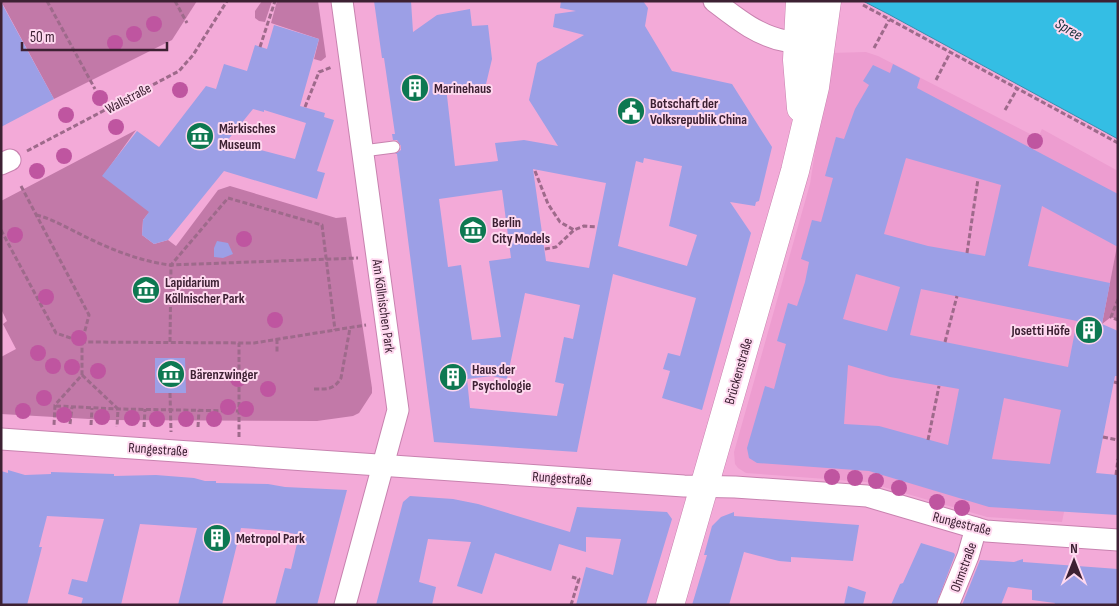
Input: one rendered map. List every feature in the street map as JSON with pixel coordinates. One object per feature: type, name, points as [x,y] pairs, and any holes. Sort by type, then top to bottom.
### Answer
[{"type":"main road","name":"Brückenstraße","points":[[670,605],[790,187],[815,87],[809,44],[800,2]]},
{"type":"main road","name":"Brückenstraße","points":[[809,44],[826,4]]},
{"type":"street","name":"Am Köllnischen Park","points":[[342,1],[398,410],[345,605]]},
{"type":"street","points":[[714,1],[752,28],[775,38],[809,44]]},
{"type":"street","name":"Rungestraße","points":[[1,439],[866,496],[986,531],[1118,540]]},
{"type":"street","name":"Ohmstraße","points":[[948,605],[968,556],[976,528]]},
{"type":"lane","points":[[363,151],[394,147]]},
{"type":"path","points":[[48,1],[95,89]]},
{"type":"path","points":[[175,1],[187,23]]},
{"type":"path","name":"Wallstraße","points":[[6,162],[179,71],[193,55],[227,1]]},
{"type":"path","points":[[260,47],[275,1]]},
{"type":"path","points":[[863,5],[1118,143]]},
{"type":"path","points":[[874,48],[890,20]]},
{"type":"path","points":[[936,80],[950,53]]},
{"type":"path","points":[[305,107],[319,72],[328,68],[351,64]]},
{"type":"path","points":[[1005,110],[1017,89]]},
{"type":"path","points":[[535,171],[548,204],[560,222],[574,230]]},
{"type":"path","points":[[967,253],[978,178]]},
{"type":"path","points":[[20,186],[89,315],[82,342],[82,375],[55,406],[52,442]]},
{"type":"path","points":[[170,342],[170,265],[228,198],[322,225],[335,330]]},
{"type":"path","points":[[36,215],[50,219],[127,255],[170,265],[326,261],[359,258],[358,249],[376,247]]},
{"type":"path","points":[[545,249],[556,247],[574,230],[584,226],[597,227]]},
{"type":"path","points":[[1,230],[56,333],[82,342],[254,343],[363,326],[386,318]]},
{"type":"path","points":[[946,342],[957,296]]},
{"type":"path","points":[[1118,299],[1111,317],[1118,320]]},
{"type":"path","points":[[314,389],[329,389],[338,383],[341,378],[350,328]]},
{"type":"path","points":[[277,339],[277,353]]},
{"type":"path","points":[[238,455],[239,343]]},
{"type":"path","points":[[82,375],[118,409],[117,427]]},
{"type":"path","points":[[928,440],[939,386]]},
{"type":"path","points":[[170,393],[171,450]]},
{"type":"path","points":[[55,406],[239,411]]},
{"type":"path","points":[[70,425],[72,407]]},
{"type":"path","points":[[91,426],[92,408]]},
{"type":"path","points":[[144,427],[145,409]]},
{"type":"path","points":[[198,427],[199,410]]},
{"type":"path","points":[[1103,437],[1118,440]]},
{"type":"path","points":[[1116,475],[1118,459]]},
{"type":"path","points":[[571,605],[579,579],[572,577]]},
{"type":"shaded area","points":[[1,1],[197,1],[172,40],[54,99]]},
{"type":"shaded area","points":[[262,1],[272,1],[265,22],[255,18],[255,11]]},
{"type":"shaded area","points":[[277,1],[318,1],[326,57],[321,61],[314,59],[319,39],[271,23]]},
{"type":"shaded area","points":[[866,52],[878,56],[1038,138],[1042,129],[1118,171],[1118,242],[1062,522],[987,517],[866,482],[746,473],[735,464],[734,452],[810,184],[830,53]]},
{"type":"shaded area","points":[[136,130],[103,176],[151,210],[143,220],[142,235],[154,244],[168,240],[176,246],[218,190],[230,186],[336,218],[346,217],[372,388],[372,393],[359,413],[353,416],[317,421],[107,420],[1,414],[1,357],[16,349],[3,324],[7,321],[1,309],[1,201]]},
{"type":"shaded area","points":[[1117,246],[1118,320],[1111,317],[1102,324]]},
{"type":"water","name":"Spree","points":[[863,1],[1118,1],[1118,139],[890,15]]},
{"type":"building","points":[[374,1],[411,1],[413,32],[437,15],[470,9],[472,26],[488,25],[492,59],[486,84],[446,87],[455,166],[498,161],[495,143],[524,140],[558,146],[529,100],[537,63],[584,35],[553,27],[555,14],[576,11],[560,8],[561,1],[643,1],[648,8],[645,26],[672,71],[732,84],[772,147],[759,201],[756,202],[755,206],[730,202],[751,233],[702,410],[662,398],[670,371],[663,369],[668,353],[680,356],[696,298],[613,274],[577,452],[434,442],[397,154],[395,154],[401,150],[401,146],[397,140],[393,140],[392,134],[395,134],[384,58],[382,58]],"holes":[[[644,158],[682,166],[669,226],[697,235],[687,266],[618,246],[636,161],[643,163]],[[533,169],[606,183],[589,268],[546,261]],[[502,190],[511,258],[489,261],[501,337],[472,340],[461,265],[448,267],[439,199]],[[525,293],[580,305],[573,339],[564,337],[555,382],[564,384],[557,416],[470,408],[467,379],[492,376],[507,379]]]},
{"type":"building","points":[[1,2],[54,99],[1,127]]},
{"type":"building","name":"Märkisches Museum","points":[[274,25],[319,39],[300,106],[325,113],[324,117],[334,120],[317,171],[325,173],[317,199],[224,171],[168,240],[154,244],[142,235],[143,220],[149,212],[102,176],[137,131],[159,147],[206,86],[216,89],[224,64],[247,71],[255,45],[267,49]],"holes":[[[253,109],[264,112],[264,110],[306,123],[295,159],[227,141]]]},
{"type":"building","points":[[893,64],[920,78],[917,88],[1118,194],[1118,247],[1042,206],[1028,266],[1110,283],[1102,324],[1118,331],[1118,376],[1115,376],[1096,473],[1118,475],[1118,515],[989,507],[869,471],[757,463],[749,458],[747,448],[765,386],[774,389],[786,344],[777,341],[788,303],[797,306],[805,282],[809,262],[801,259],[812,220],[821,222],[833,178],[825,176],[836,137],[844,139],[855,109],[869,85],[863,81],[873,65],[890,73]],"holes":[[[906,158],[1001,185],[985,256],[928,246],[884,234]],[[856,274],[900,287],[887,331],[843,319]],[[921,289],[1077,321],[1068,367],[910,335]],[[848,365],[890,377],[959,389],[948,445],[879,426],[844,424]],[[1004,398],[1061,410],[1050,464],[992,459]]]},
{"type":"building","points":[[217,241],[228,243],[233,254],[223,258],[214,257],[214,248]]},
{"type":"building","points":[[155,358],[185,358],[186,393],[155,393]]},
{"type":"building","name":"Metropol Park","points":[[8,470],[25,475],[51,474],[51,472],[114,474],[114,476],[156,475],[194,478],[216,481],[216,483],[268,484],[285,487],[347,490],[317,605],[275,605],[285,568],[291,569],[299,535],[282,531],[241,528],[222,605],[178,605],[197,528],[140,524],[121,605],[81,605],[83,598],[68,594],[72,579],[87,582],[104,519],[47,516],[39,547],[42,547],[27,605],[1,605],[1,471],[8,473]]},
{"type":"building","points":[[410,496],[453,499],[478,504],[570,532],[577,507],[667,512],[672,519],[646,605],[576,605],[586,567],[613,575],[621,539],[586,537],[586,552],[559,544],[551,571],[495,553],[482,594],[457,586],[471,542],[428,539],[419,582],[436,587],[432,605],[376,605],[403,502]]},
{"type":"building","points":[[734,512],[734,516],[859,525],[853,561],[791,557],[791,562],[779,561],[744,552],[729,605],[692,605],[707,555],[704,555],[712,526],[721,517]]},
{"type":"building","points":[[921,543],[954,553],[955,555],[936,605],[891,605],[900,584],[903,583]]},
{"type":"building","points":[[1023,559],[1023,562],[1118,569],[1118,605],[1054,605],[1055,603],[1032,600],[1032,590],[1008,587],[1001,605],[962,605],[980,560],[1014,562]]},
{"type":"building","points":[[848,586],[866,592],[863,605],[844,605]]},
{"type":"place","name":"Marinehaus","points":[[415,88]]},
{"type":"place","name":"Botschaft der Volksrepublik China","points":[[631,111]]},
{"type":"place","name":"Märkisches Museum","points":[[200,136]]},
{"type":"place","name":"Berlin City Models","points":[[473,230]]},
{"type":"place","name":"Lapidarium Köllnischer Park","points":[[146,290]]},
{"type":"place","name":"Josetti Höfe","points":[[1089,330]]},
{"type":"place","name":"Bärenzwinger","points":[[171,374]]},
{"type":"place","name":"Haus der Psychologie","points":[[453,377]]},
{"type":"place","name":"Metropol Park","points":[[217,538]]}]
